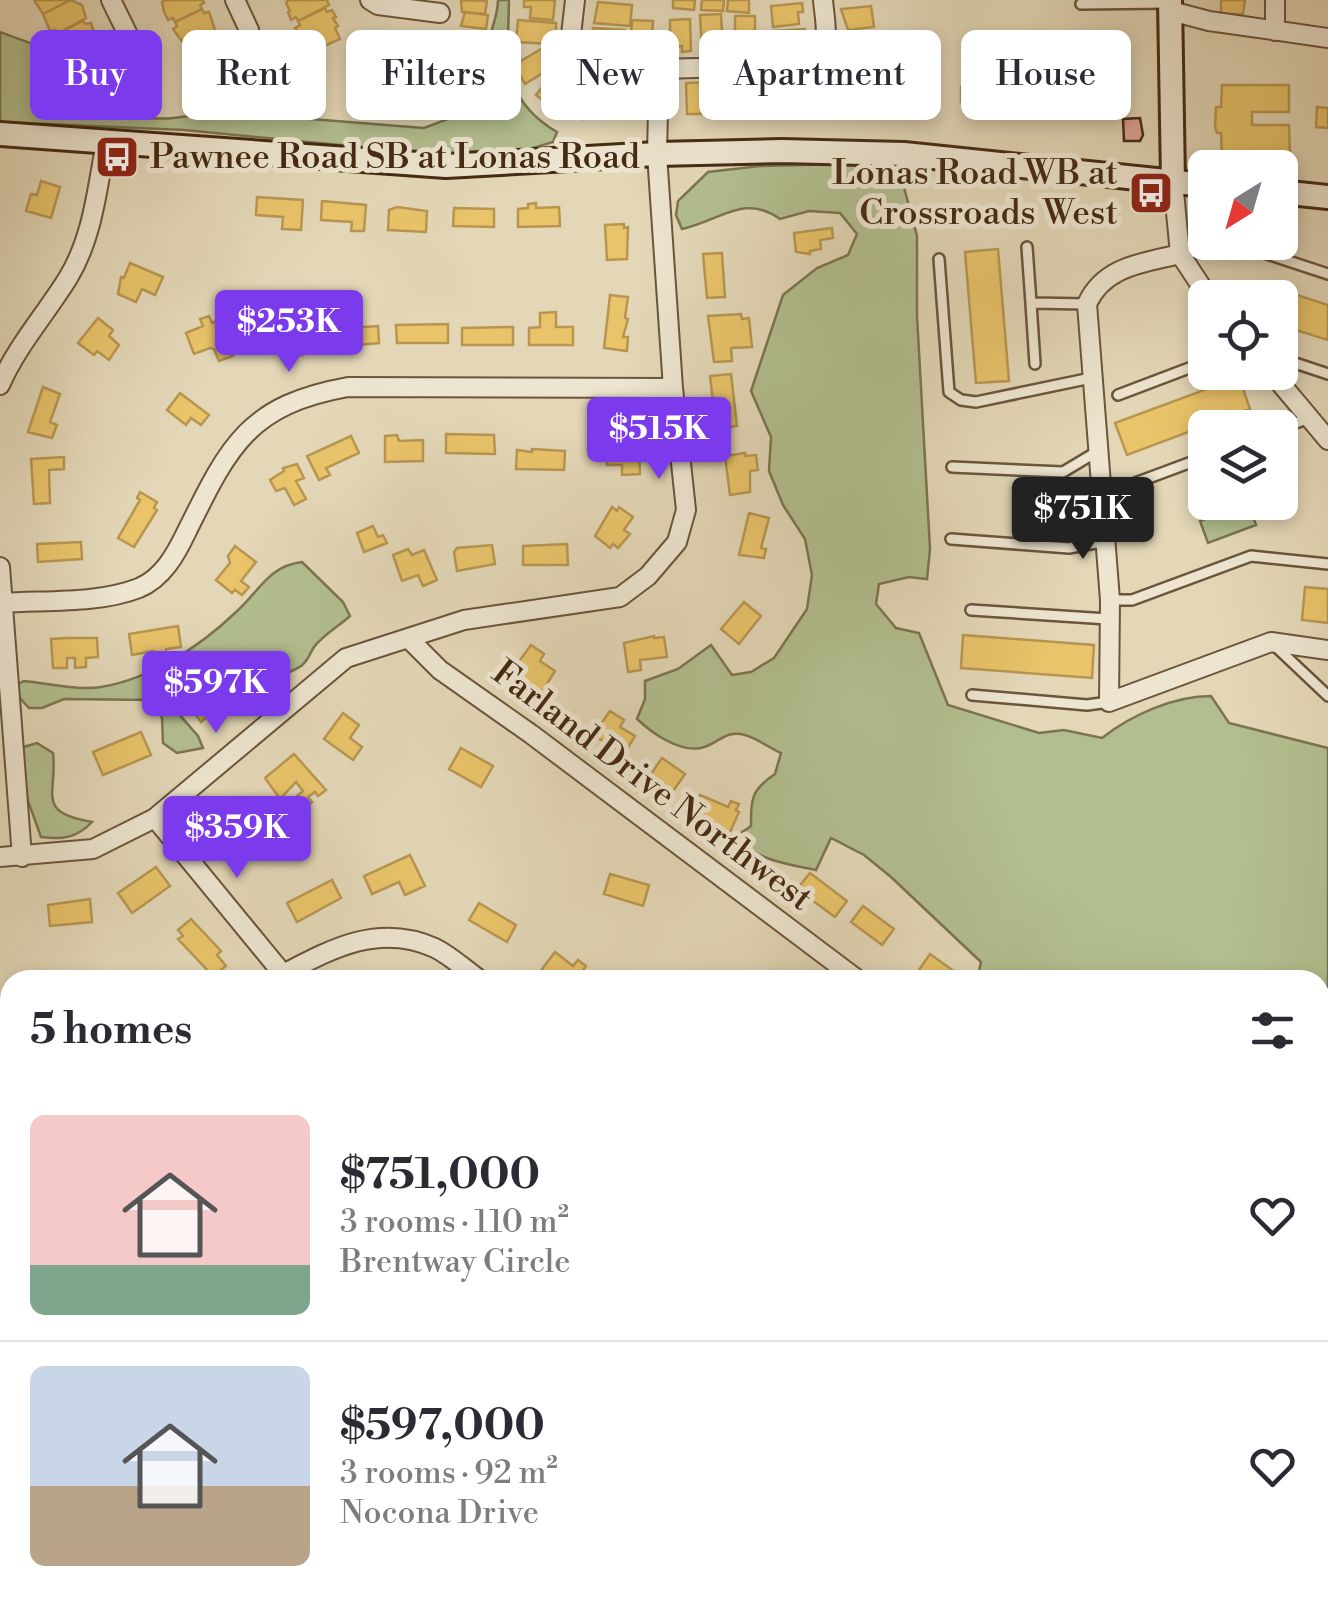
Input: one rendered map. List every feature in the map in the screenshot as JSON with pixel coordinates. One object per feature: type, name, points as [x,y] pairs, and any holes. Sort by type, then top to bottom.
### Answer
[{"type":"street","points":[[111,0],[125,30]]},
{"type":"street","points":[[235,0],[248,30]]},
{"type":"street","points":[[370,0],[440,13]]},
{"type":"street","points":[[572,30],[575,0]]},
{"type":"street","points":[[679,68],[806,64],[819,58],[827,44],[823,0]]},
{"type":"street","points":[[1275,31],[1276,0]]},
{"type":"street","points":[[1194,280],[1180,254],[1174,182],[1171,5],[1209,20],[1328,38]]},
{"type":"street","points":[[0,857],[94,849],[155,818],[346,658],[464,620],[620,597],[648,576],[677,542],[686,510],[673,388],[657,120]]},
{"type":"street","points":[[0,134],[446,166],[657,154],[904,154],[1188,183]]},
{"type":"street","points":[[0,385],[11,360],[70,276],[89,234],[106,142]]},
{"type":"street","points":[[1298,194],[1328,197]]},
{"type":"street","points":[[1180,254],[1112,272],[1095,286],[1086,304],[1110,600],[1109,702],[1271,642],[1328,650]]},
{"type":"street","points":[[2,603],[110,595],[141,587],[163,572],[228,454],[273,411],[298,398],[348,387],[673,388]]},
{"type":"street","points":[[1286,390],[1328,440]]},
{"type":"street","points":[[0,567],[22,857]]},
{"type":"street","name":"Farland Drive Northwest","points":[[410,640],[440,670],[532,734],[845,970]]},
{"type":"street","points":[[155,818],[272,970]]},
{"type":"street","points":[[291,970],[377,935],[412,940],[438,950],[466,970]]},
{"type":"lane","points":[[1081,4],[1171,5]]},
{"type":"lane","points":[[1027,247],[1035,364]]},
{"type":"lane","points":[[1180,254],[1252,249],[1328,274]]},
{"type":"lane","points":[[938,259],[949,392],[961,400],[976,402],[1091,378]]},
{"type":"lane","points":[[1031,303],[1086,304]]},
{"type":"lane","points":[[1298,364],[1328,374]]},
{"type":"lane","points":[[1118,395],[1188,368]]},
{"type":"lane","points":[[1298,422],[1309,418]]},
{"type":"lane","points":[[952,466],[1063,472],[1098,451]]},
{"type":"lane","points":[[1135,483],[1188,463]]},
{"type":"lane","points":[[951,539],[1069,548],[1106,541]]},
{"type":"lane","points":[[1110,600],[1132,600],[1251,556],[1328,564]]},
{"type":"lane","points":[[972,610],[1110,620]]},
{"type":"lane","points":[[1271,642],[1328,696]]},
{"type":"lane","points":[[972,695],[1087,705],[1109,702]]},
{"type":"green space","points":[[498,0],[509,0],[509,30],[492,30]]},
{"type":"green space","points":[[0,32],[30,43],[30,120],[182,117],[182,120],[323,120],[424,128],[445,120],[521,120],[521,99],[557,132],[553,142],[530,149],[464,154],[184,130],[0,122]]},
{"type":"green space","points":[[760,166],[889,167],[902,180],[917,236],[917,316],[930,549],[927,579],[909,577],[879,584],[876,604],[896,628],[919,633],[948,705],[1039,733],[1064,730],[1102,738],[1154,708],[1182,699],[1211,696],[1229,723],[1328,748],[1328,970],[979,970],[981,962],[864,855],[831,838],[816,870],[762,856],[735,837],[751,826],[754,796],[775,774],[781,753],[738,734],[701,748],[683,747],[637,719],[645,699],[645,681],[678,669],[711,645],[732,675],[751,672],[774,658],[807,609],[812,575],[805,539],[783,505],[769,471],[771,437],[751,391],[783,295],[817,268],[848,255],[857,234],[840,213],[809,211],[780,219],[755,208],[732,211],[682,229],[676,215],[678,201],[708,172]]},
{"type":"green space","points":[[1254,520],[1256,525],[1208,543],[1200,521]]},
{"type":"green space","points":[[302,562],[343,602],[350,616],[318,643],[303,664],[284,675],[253,684],[214,677],[190,680],[171,705],[198,736],[203,748],[177,753],[163,743],[162,718],[152,700],[64,699],[42,708],[29,708],[18,696],[18,684],[24,681],[92,688],[156,669],[222,625],[272,574]]},
{"type":"green space","points":[[37,743],[53,753],[55,807],[74,818],[92,822],[75,835],[41,837],[28,801],[20,748]]},
{"type":"building: Homes","points":[[34,0],[71,0],[43,14]]},
{"type":"building: Homes","points":[[71,0],[82,5],[86,18],[64,30],[50,30],[43,14]]},
{"type":"building: Homes","points":[[288,0],[327,0],[329,5],[298,21],[296,17],[291,20]]},
{"type":"building: Homes","points":[[461,0],[487,1],[485,14],[462,12]]},
{"type":"building: Homes","points":[[524,0],[555,0],[553,20],[530,18],[531,7],[524,7]]},
{"type":"building: Homes","points":[[673,0],[695,0],[694,10],[673,8]]},
{"type":"building: Homes","points":[[702,0],[724,0],[723,11],[701,10]]},
{"type":"building: Homes","points":[[728,0],[749,0],[749,13],[727,11]]},
{"type":"building: Homes","points":[[1221,0],[1245,0],[1243,14],[1221,14]]},
{"type":"building: Homes","points":[[162,2],[204,3],[200,5],[202,9],[175,22],[173,18],[168,20],[164,12]]},
{"type":"building: Homes","points":[[598,2],[632,5],[630,26],[594,23]]},
{"type":"building: Homes","points":[[802,3],[799,24],[773,27],[771,6]]},
{"type":"building: Homes","points":[[871,6],[874,27],[848,30],[841,9]]},
{"type":"building: Homes","points":[[325,8],[327,12],[332,10],[340,39],[326,45],[326,30],[297,30],[298,21]]},
{"type":"building: Homes","points":[[202,9],[209,12],[215,30],[182,30],[182,41],[173,29],[177,26],[175,22]]},
{"type":"building: Homes","points":[[465,12],[488,15],[486,29],[461,26]]},
{"type":"building: Homes","points":[[721,14],[722,30],[701,30],[700,15]]},
{"type":"building: Homes","points":[[735,16],[755,16],[755,30],[735,30]]},
{"type":"building: Homes","points":[[690,19],[691,51],[682,52],[679,30],[670,30],[670,20]]},
{"type":"building: Homes","points":[[518,20],[556,23],[556,30],[541,30],[541,43],[521,42],[521,30],[517,30]]},
{"type":"building: Homes","points":[[632,20],[653,21],[652,30],[631,30]]},
{"type":"building: Homes","points":[[83,21],[91,23],[93,30],[65,30]]},
{"type":"building: Homes","points":[[541,49],[541,74],[525,84],[521,61]]},
{"type":"building: Homes","points":[[699,82],[699,114],[687,114],[686,83]]},
{"type":"building: Homes","points":[[1222,85],[1289,85],[1289,112],[1252,112],[1252,125],[1289,125],[1290,150],[1222,150],[1221,133],[1215,127],[1216,107],[1221,107]]},
{"type":"building: Homes","points":[[1317,107],[1328,108],[1328,128],[1316,127]]},
{"type":"building: Homes","points":[[41,181],[60,187],[51,218],[26,211],[31,194],[37,195]]},
{"type":"building: Homes","points":[[257,197],[303,200],[301,230],[282,229],[283,217],[256,215]]},
{"type":"building: Homes","points":[[322,201],[366,205],[364,231],[351,231],[352,222],[321,220]]},
{"type":"building: Homes","points":[[536,203],[536,208],[559,207],[560,226],[518,227],[518,209]]},
{"type":"building: Homes","points":[[397,207],[427,211],[426,232],[388,230],[389,210]]},
{"type":"building: Homes","points":[[454,208],[494,209],[494,227],[453,226]]},
{"type":"building: Homes","points":[[624,224],[624,228],[628,227],[627,259],[607,260],[605,225]]},
{"type":"building: Homes","points":[[832,228],[833,238],[820,240],[821,249],[810,254],[796,252],[794,233]]},
{"type":"building: Homes","points":[[998,249],[1009,381],[976,383],[965,252]]},
{"type":"building: Homes","points":[[722,253],[725,297],[707,298],[703,254]]},
{"type":"building: Homes","points":[[130,263],[163,277],[155,295],[142,289],[136,302],[118,294],[121,277],[124,278]]},
{"type":"building: Homes","points":[[610,295],[628,297],[623,337],[628,337],[627,351],[604,348]]},
{"type":"building: Homes","points":[[1298,295],[1328,305],[1328,340],[1298,331]]},
{"type":"building: Homes","points":[[556,312],[556,327],[573,327],[573,345],[529,345],[529,328],[540,327],[540,313]]},
{"type":"building: Homes","points":[[741,314],[742,319],[749,318],[752,347],[731,348],[732,361],[714,362],[708,316]]},
{"type":"building: Homes","points":[[209,316],[212,323],[219,320],[233,356],[219,361],[210,348],[194,354],[186,333],[203,326],[200,319]]},
{"type":"building: Homes","points":[[292,316],[297,329],[310,325],[318,347],[286,358],[275,322]]},
{"type":"building: Homes","points":[[98,318],[113,330],[109,336],[119,345],[109,360],[78,343]]},
{"type":"building: Homes","points":[[448,324],[448,343],[397,343],[396,325]]},
{"type":"building: Homes","points":[[378,326],[379,343],[335,347],[334,329]]},
{"type":"building: Homes","points":[[513,327],[513,345],[462,345],[462,328]]},
{"type":"building: Homes","points":[[731,374],[737,426],[716,429],[710,376]]},
{"type":"building: Homes","points":[[43,387],[60,394],[50,422],[57,425],[52,438],[28,432]]},
{"type":"building: Homes","points":[[1204,390],[1243,390],[1250,409],[1188,410],[1188,432],[1127,455],[1115,423]]},
{"type":"building: Homes","points":[[180,393],[209,415],[201,425],[191,418],[186,425],[167,410]]},
{"type":"building: Homes","points":[[446,434],[494,435],[495,454],[446,453]]},
{"type":"building: Homes","points":[[397,435],[399,441],[423,440],[423,461],[385,462],[385,436]]},
{"type":"building: Homes","points":[[351,436],[359,453],[326,468],[330,475],[319,480],[307,456]]},
{"type":"building: Homes","points":[[591,438],[639,439],[640,474],[622,475],[622,465],[607,465],[607,458],[591,458]]},
{"type":"building: Homes","points":[[517,450],[565,451],[564,470],[516,469]]},
{"type":"building: Homes","points":[[756,455],[758,470],[750,471],[750,492],[730,495],[725,456]]},
{"type":"building: Homes","points":[[64,457],[64,469],[49,470],[50,503],[34,504],[31,459]]},
{"type":"building: Homes","points":[[297,464],[304,478],[296,481],[306,499],[294,505],[285,488],[276,491],[270,480],[283,468]]},
{"type":"building: Homes","points":[[140,492],[157,502],[157,510],[134,547],[118,538],[140,500]]},
{"type":"building: Homes","points":[[612,507],[617,511],[619,507],[633,517],[624,530],[630,534],[618,548],[613,544],[610,548],[595,536]]},
{"type":"building: Homes","points":[[749,513],[769,518],[761,548],[766,549],[764,558],[739,555]]},
{"type":"building: Homes","points":[[373,526],[378,537],[383,535],[387,543],[364,552],[357,533]]},
{"type":"building: Homes","points":[[81,542],[82,559],[38,562],[37,544]]},
{"type":"building: Homes","points":[[567,544],[568,565],[523,565],[523,546]]},
{"type":"building: Homes","points":[[492,545],[495,564],[457,571],[457,548]]},
{"type":"building: Homes","points":[[235,546],[256,562],[241,581],[249,587],[242,595],[235,590],[232,593],[216,580],[230,563],[228,556]]},
{"type":"building: Homes","points":[[408,549],[412,555],[424,550],[437,580],[423,586],[418,575],[402,581],[393,555]]},
{"type":"building: Homes","points":[[1305,587],[1328,589],[1328,623],[1302,620]]},
{"type":"building: Homes","points":[[744,602],[761,616],[739,644],[721,629]]},
{"type":"building: Homes","points":[[178,626],[181,647],[166,649],[166,655],[154,657],[153,651],[132,655],[129,634]]},
{"type":"building: Homes","points":[[963,635],[1094,645],[1092,678],[961,668]]},
{"type":"building: Homes","points":[[664,637],[667,657],[640,660],[641,670],[628,672],[624,643]]},
{"type":"building: Homes","points":[[97,638],[98,657],[86,658],[86,667],[75,668],[75,658],[67,658],[67,668],[53,668],[51,639]]},
{"type":"building: Homes","points":[[531,645],[544,654],[540,661],[555,671],[541,693],[512,671]]},
{"type":"building: Homes","points":[[208,685],[211,689],[215,686],[227,701],[201,722],[186,702]]},
{"type":"building: Homes","points":[[610,711],[624,720],[620,727],[635,736],[624,754],[593,735]]},
{"type":"building: Homes","points":[[343,713],[359,725],[350,738],[362,747],[353,760],[324,739]]},
{"type":"building: Homes","points":[[141,732],[151,755],[103,775],[93,752]]},
{"type":"building: Homes","points":[[461,748],[493,766],[481,787],[449,769]]},
{"type":"building: Homes","points":[[294,754],[326,790],[308,797],[312,802],[301,811],[292,800],[303,791],[296,782],[280,799],[265,778]]},
{"type":"building: Homes","points":[[662,758],[685,774],[673,791],[651,774]]},
{"type":"building: Homes","points":[[700,795],[728,807],[731,801],[739,804],[730,832],[690,812]]},
{"type":"building: Homes","points":[[245,801],[260,820],[245,831],[257,846],[242,858],[230,843],[225,847],[210,829]]},
{"type":"building: Homes","points":[[410,855],[425,886],[405,895],[399,882],[372,894],[364,876]]},
{"type":"building: Homes","points":[[156,867],[170,886],[132,913],[118,893]]},
{"type":"building: Homes","points":[[810,873],[847,901],[835,917],[797,889]]},
{"type":"building: Homes","points":[[610,874],[649,885],[643,906],[604,894]]},
{"type":"building: Homes","points":[[332,880],[341,898],[297,922],[287,903]]},
{"type":"building: Homes","points":[[90,899],[92,922],[50,926],[48,905]]},
{"type":"building: Homes","points":[[479,903],[516,925],[507,942],[469,920]]},
{"type":"building: Homes","points":[[863,906],[894,929],[882,945],[851,922]]},
{"type":"building: Homes","points":[[191,919],[221,951],[217,955],[226,966],[207,970],[178,939],[183,936],[178,930]]},
{"type":"building: Homes","points":[[555,952],[573,966],[578,960],[586,966],[583,970],[542,969]]},
{"type":"building: Homes","points":[[930,954],[952,970],[919,970]]},
{"type":"building: Other","points":[[1140,118],[1140,141],[1124,141],[1123,120]]},
{"type":"place","name":"Pawnee Road SB at Lonas Road","points":[[117,157]]},
{"type":"place","name":"Lonas Road WB at Crossroads West","points":[[1151,193]]}]
